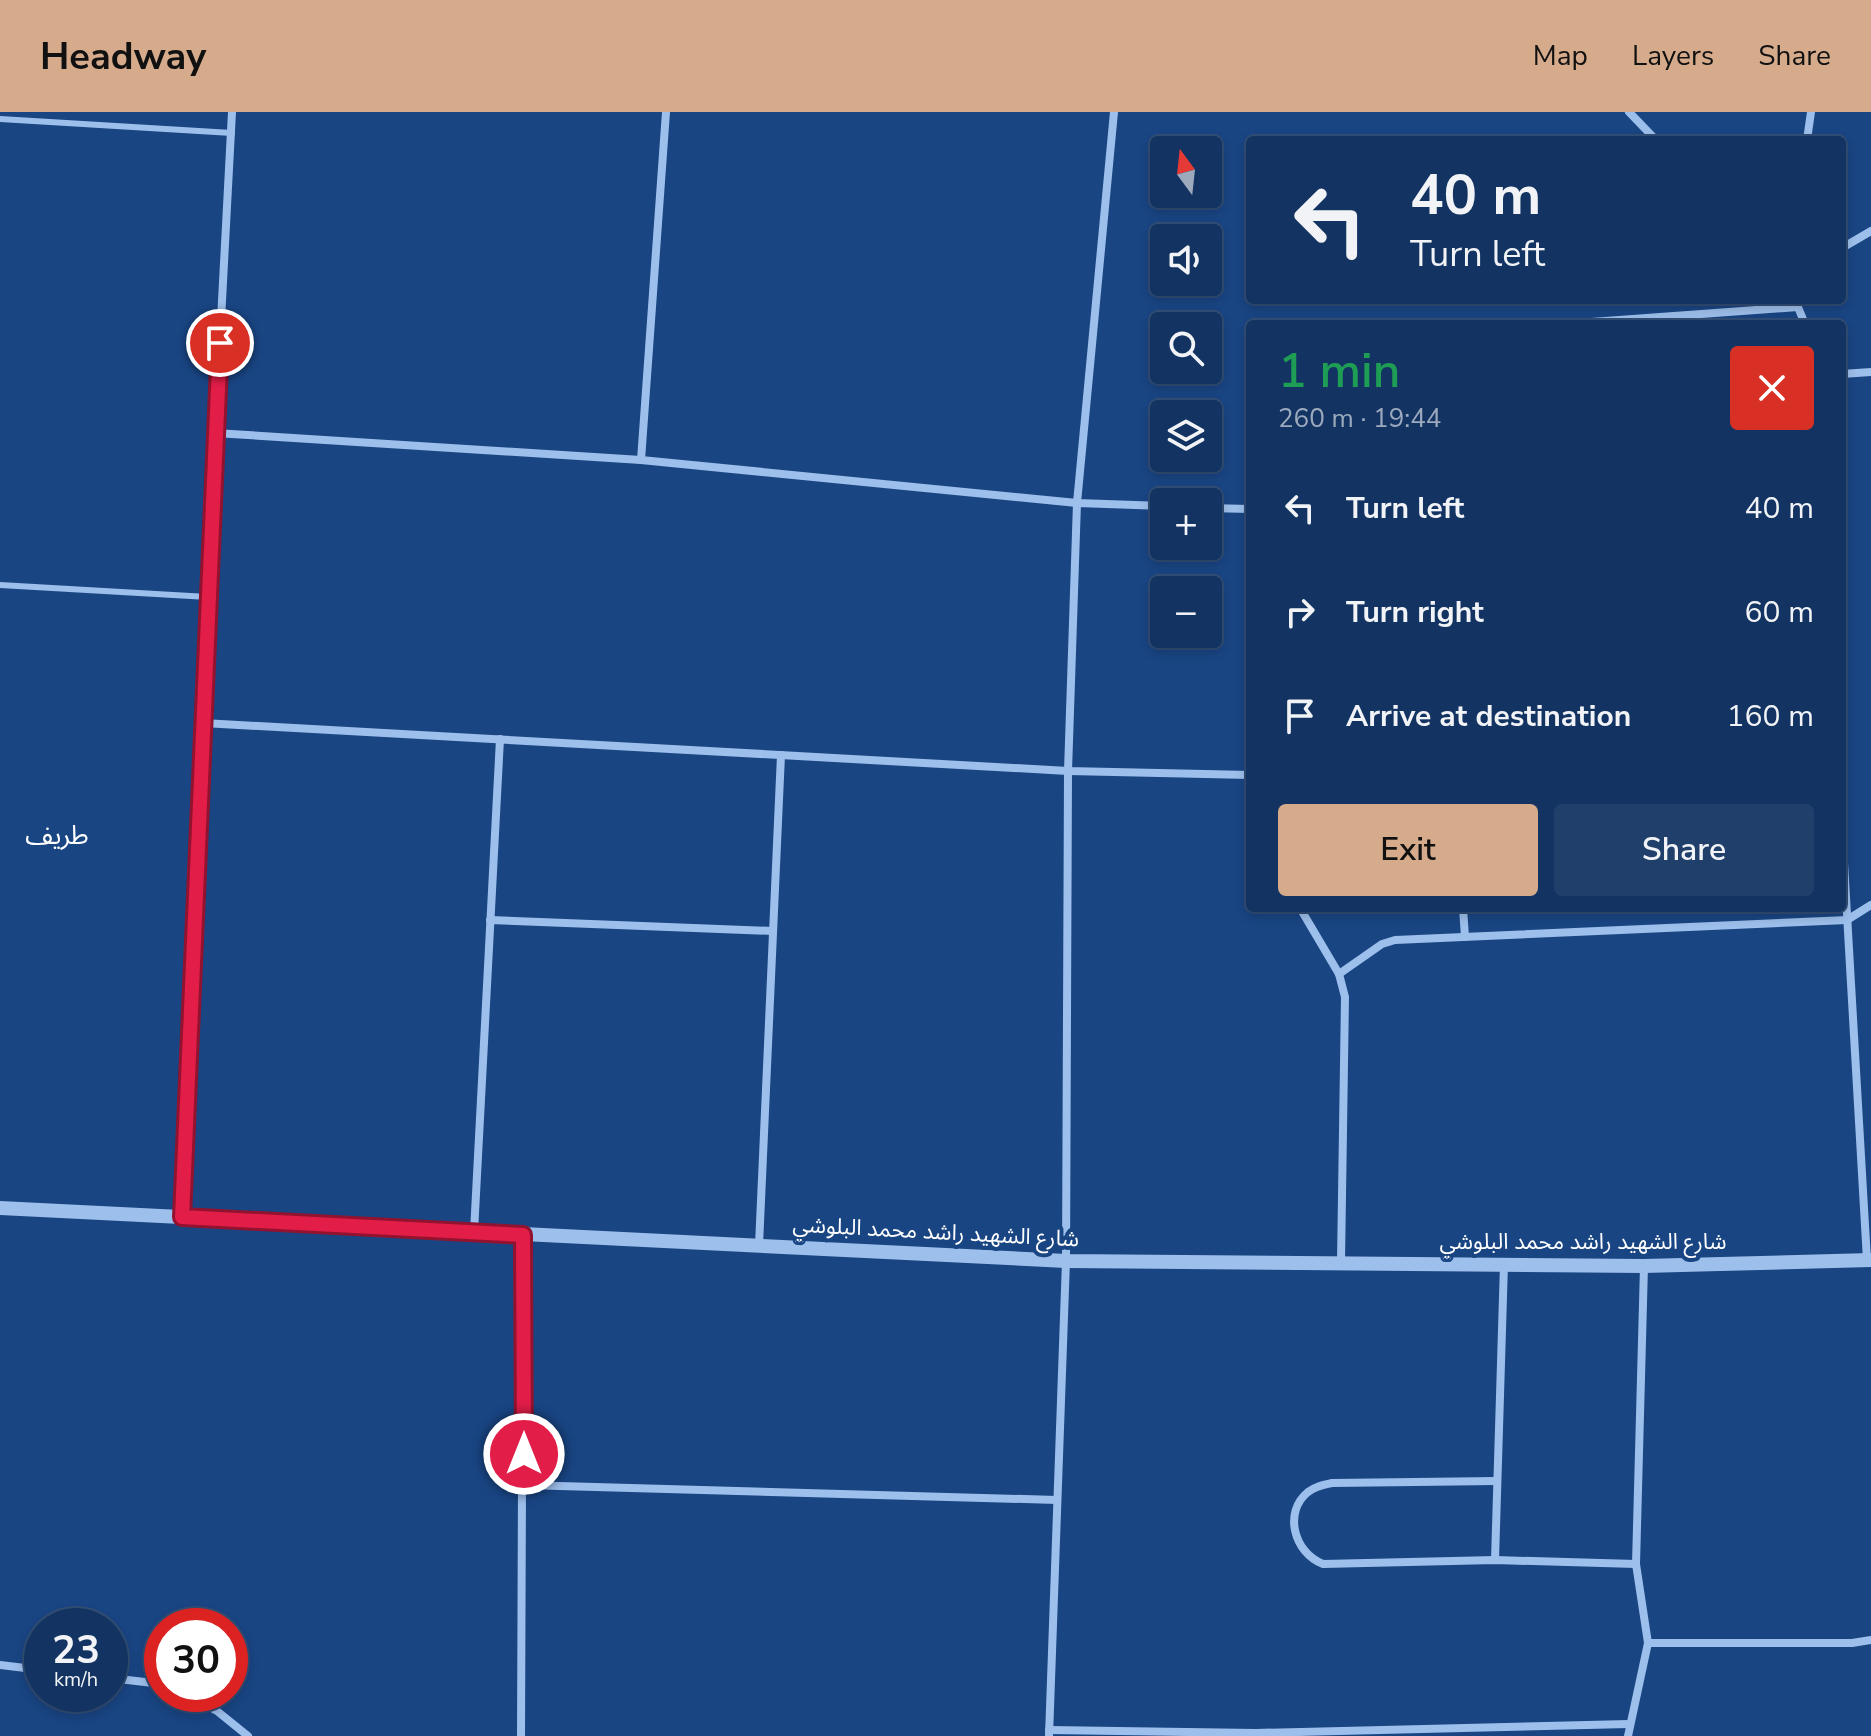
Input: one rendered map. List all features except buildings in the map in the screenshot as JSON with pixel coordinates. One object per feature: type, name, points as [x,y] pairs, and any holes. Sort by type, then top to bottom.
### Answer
[{"type":"street","points":[[182,1217],[215,433],[232,112]]},
{"type":"street","points":[[641,460],[666,112]]},
{"type":"street","points":[[1114,112],[1077,503],[1068,771],[1066,1261],[1049,1733],[1256,1735],[1629,1724]]},
{"type":"street","points":[[1629,112],[1652,136]]},
{"type":"street","points":[[1808,136],[1811,112]]},
{"type":"street","points":[[1846,246],[1871,231]]},
{"type":"street","points":[[1608,320],[1786,304]]},
{"type":"street","points":[[1846,374],[1871,372]]},
{"type":"street","points":[[215,433],[641,460],[1077,503],[1150,506]]},
{"type":"street","points":[[1222,508],[1246,509]]},
{"type":"street","points":[[203,723],[1068,771],[1246,775]]},
{"type":"street","points":[[474,1232],[500,739]]},
{"type":"street","points":[[759,1245],[781,755]]},
{"type":"street","points":[[1846,902],[1869,1260]]},
{"type":"street","points":[[1339,974],[1382,944],[1395,940],[1847,920],[1871,905]]},
{"type":"street","points":[[1302,912],[1339,974],[1345,997],[1341,1262]]},
{"type":"street","points":[[1463,912],[1465,937]]},
{"type":"street","points":[[490,920],[773,931]]},
{"type":"street","name":"شارع الشهيد راشد محمد البلوشي","points":[[0,1208],[1066,1261],[1644,1266],[1869,1260]]},
{"type":"street","points":[[521,1736],[523,1235]]},
{"type":"street","points":[[1495,1560],[1504,1264]]},
{"type":"street","points":[[1628,1736],[1648,1643],[1636,1564],[1644,1266]]},
{"type":"street","points":[[1497,1481],[1332,1483],[1317,1486],[1306,1493],[1299,1503],[1295,1532],[1303,1551],[1323,1564],[1495,1560],[1636,1564]]},
{"type":"street","points":[[524,1485],[1057,1500]]},
{"type":"street","points":[[1648,1643],[1852,1643],[1871,1640]]},
{"type":"street","points":[[0,1665],[24,1668]]},
{"type":"street","points":[[218,1712],[248,1736]]},
{"type":"lane","points":[[0,119],[232,133]]},
{"type":"lane","points":[[0,585],[208,597]]},
{"type":"district","name":"طريف","points":[[57,835]]},
{"type":"route","points":[[220,343],[182,1217],[523,1235],[524,1454]]}]
